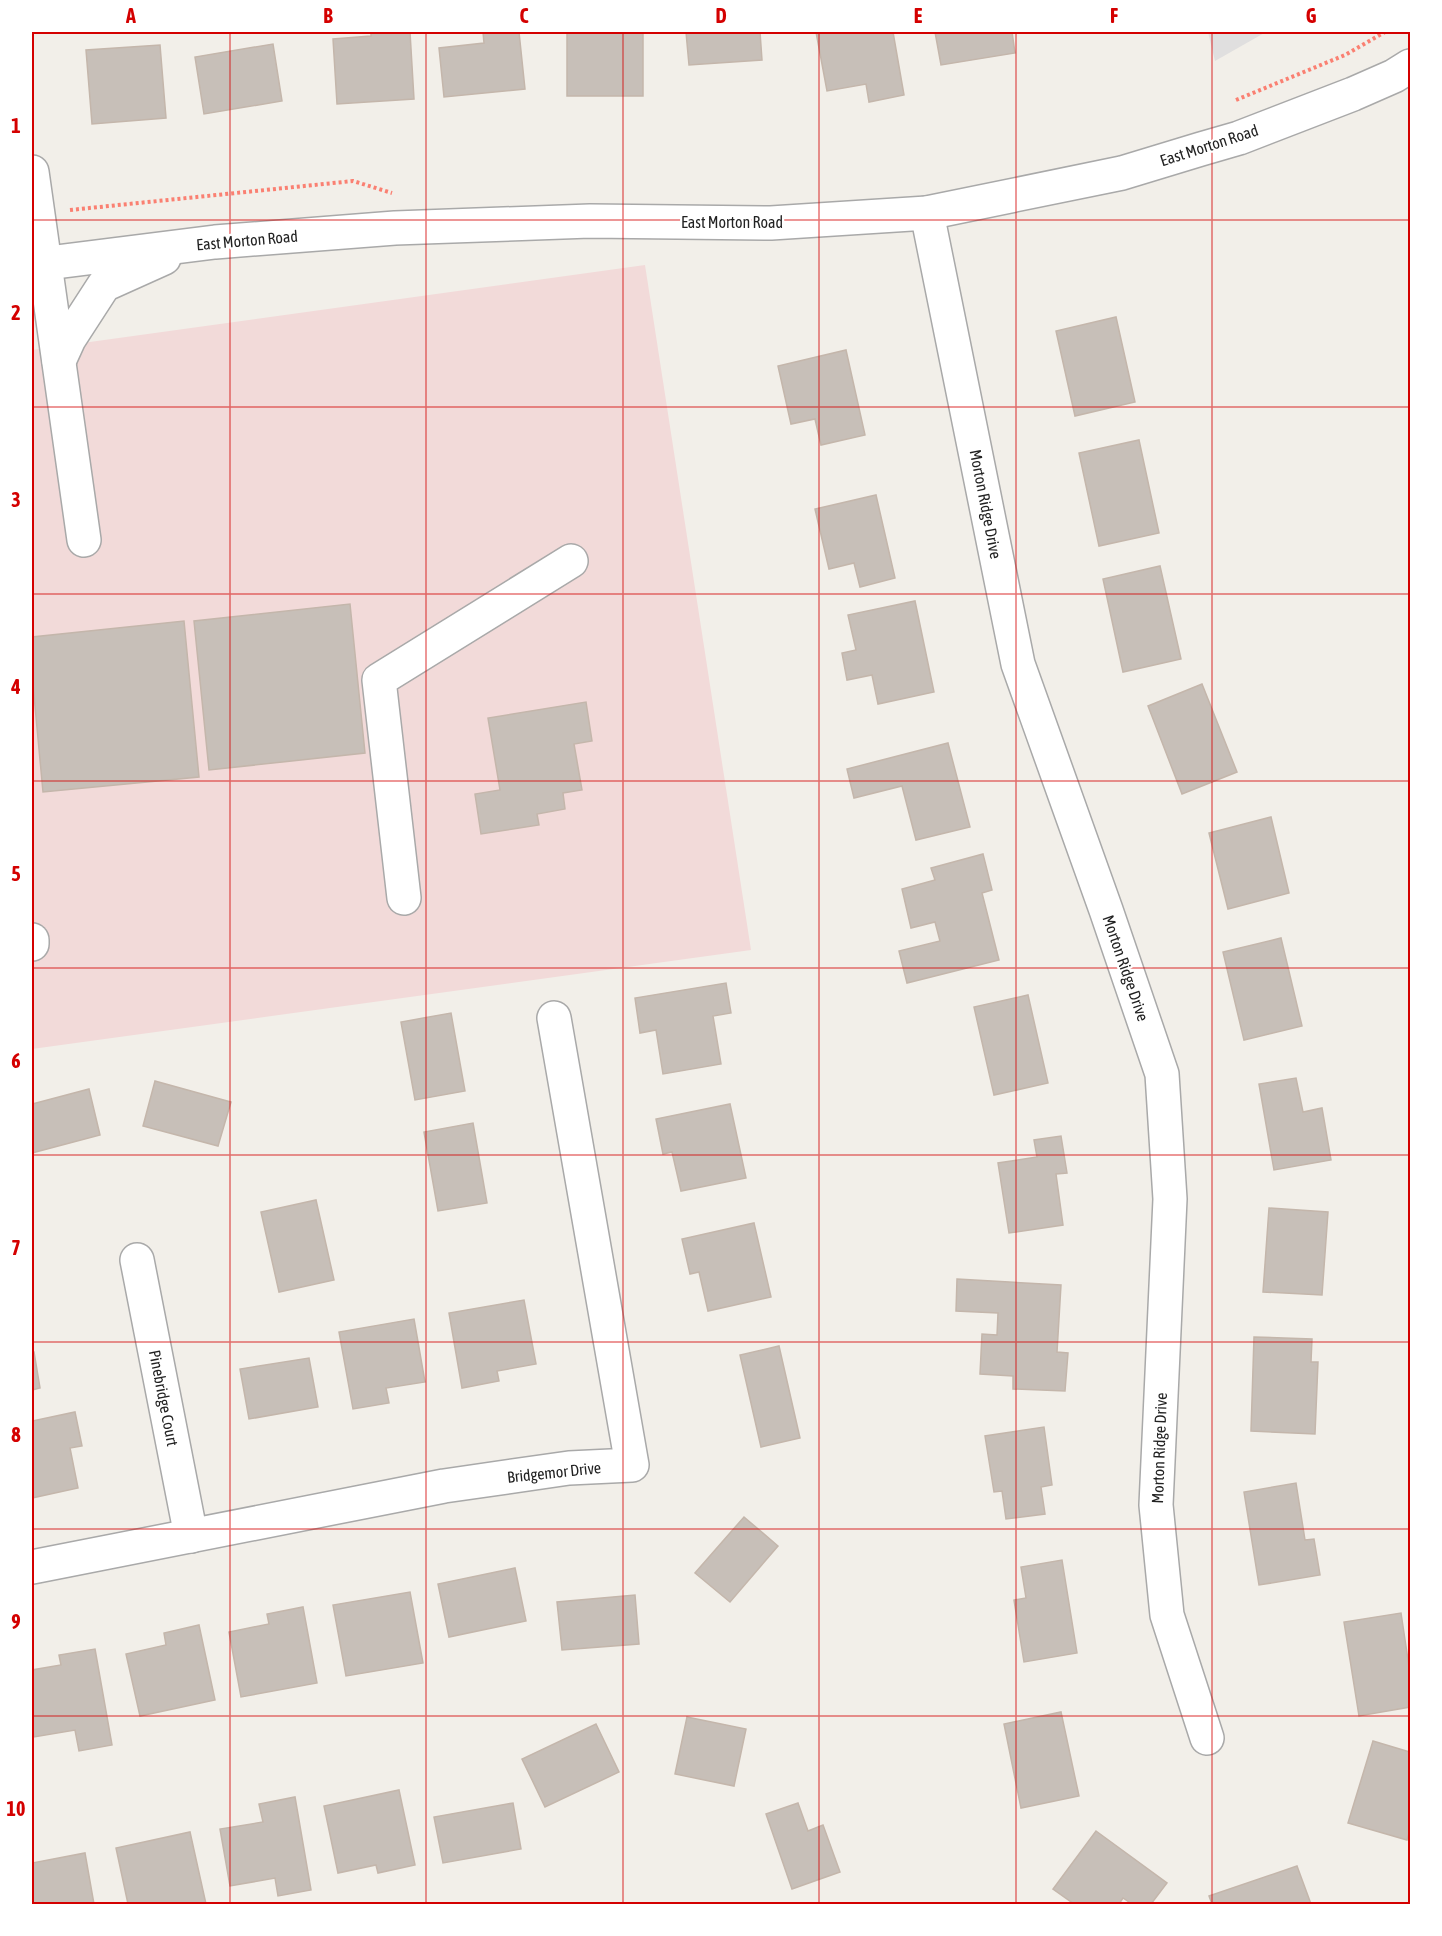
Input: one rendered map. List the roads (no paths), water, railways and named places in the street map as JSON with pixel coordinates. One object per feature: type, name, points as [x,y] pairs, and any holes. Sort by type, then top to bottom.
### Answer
[{"type":"street","name":"East Morton Road","points":[[38,264],[196,244],[395,228],[591,221],[771,223],[927,213],[1122,173],[1239,138],[1353,94],[1410,66]]},
{"type":"street","points":[[32,172],[38,213],[38,264],[59,361],[84,540]]},
{"type":"street","name":"Morton Ridge Drive","points":[[927,213],[1018,664],[1162,1074],[1170,1199],[1156,1505],[1167,1616],[1207,1738]]},
{"type":"street","points":[[59,361],[69,339],[104,285],[196,244]]},
{"type":"street","points":[[404,898],[379,681],[571,561]]},
{"type":"street","name":"Bridgemor Drive","points":[[32,1567],[444,1486],[569,1468],[632,1465],[554,1018]]},
{"type":"street","name":"Pinebridge Court","points":[[137,1260],[191,1536]]}]
